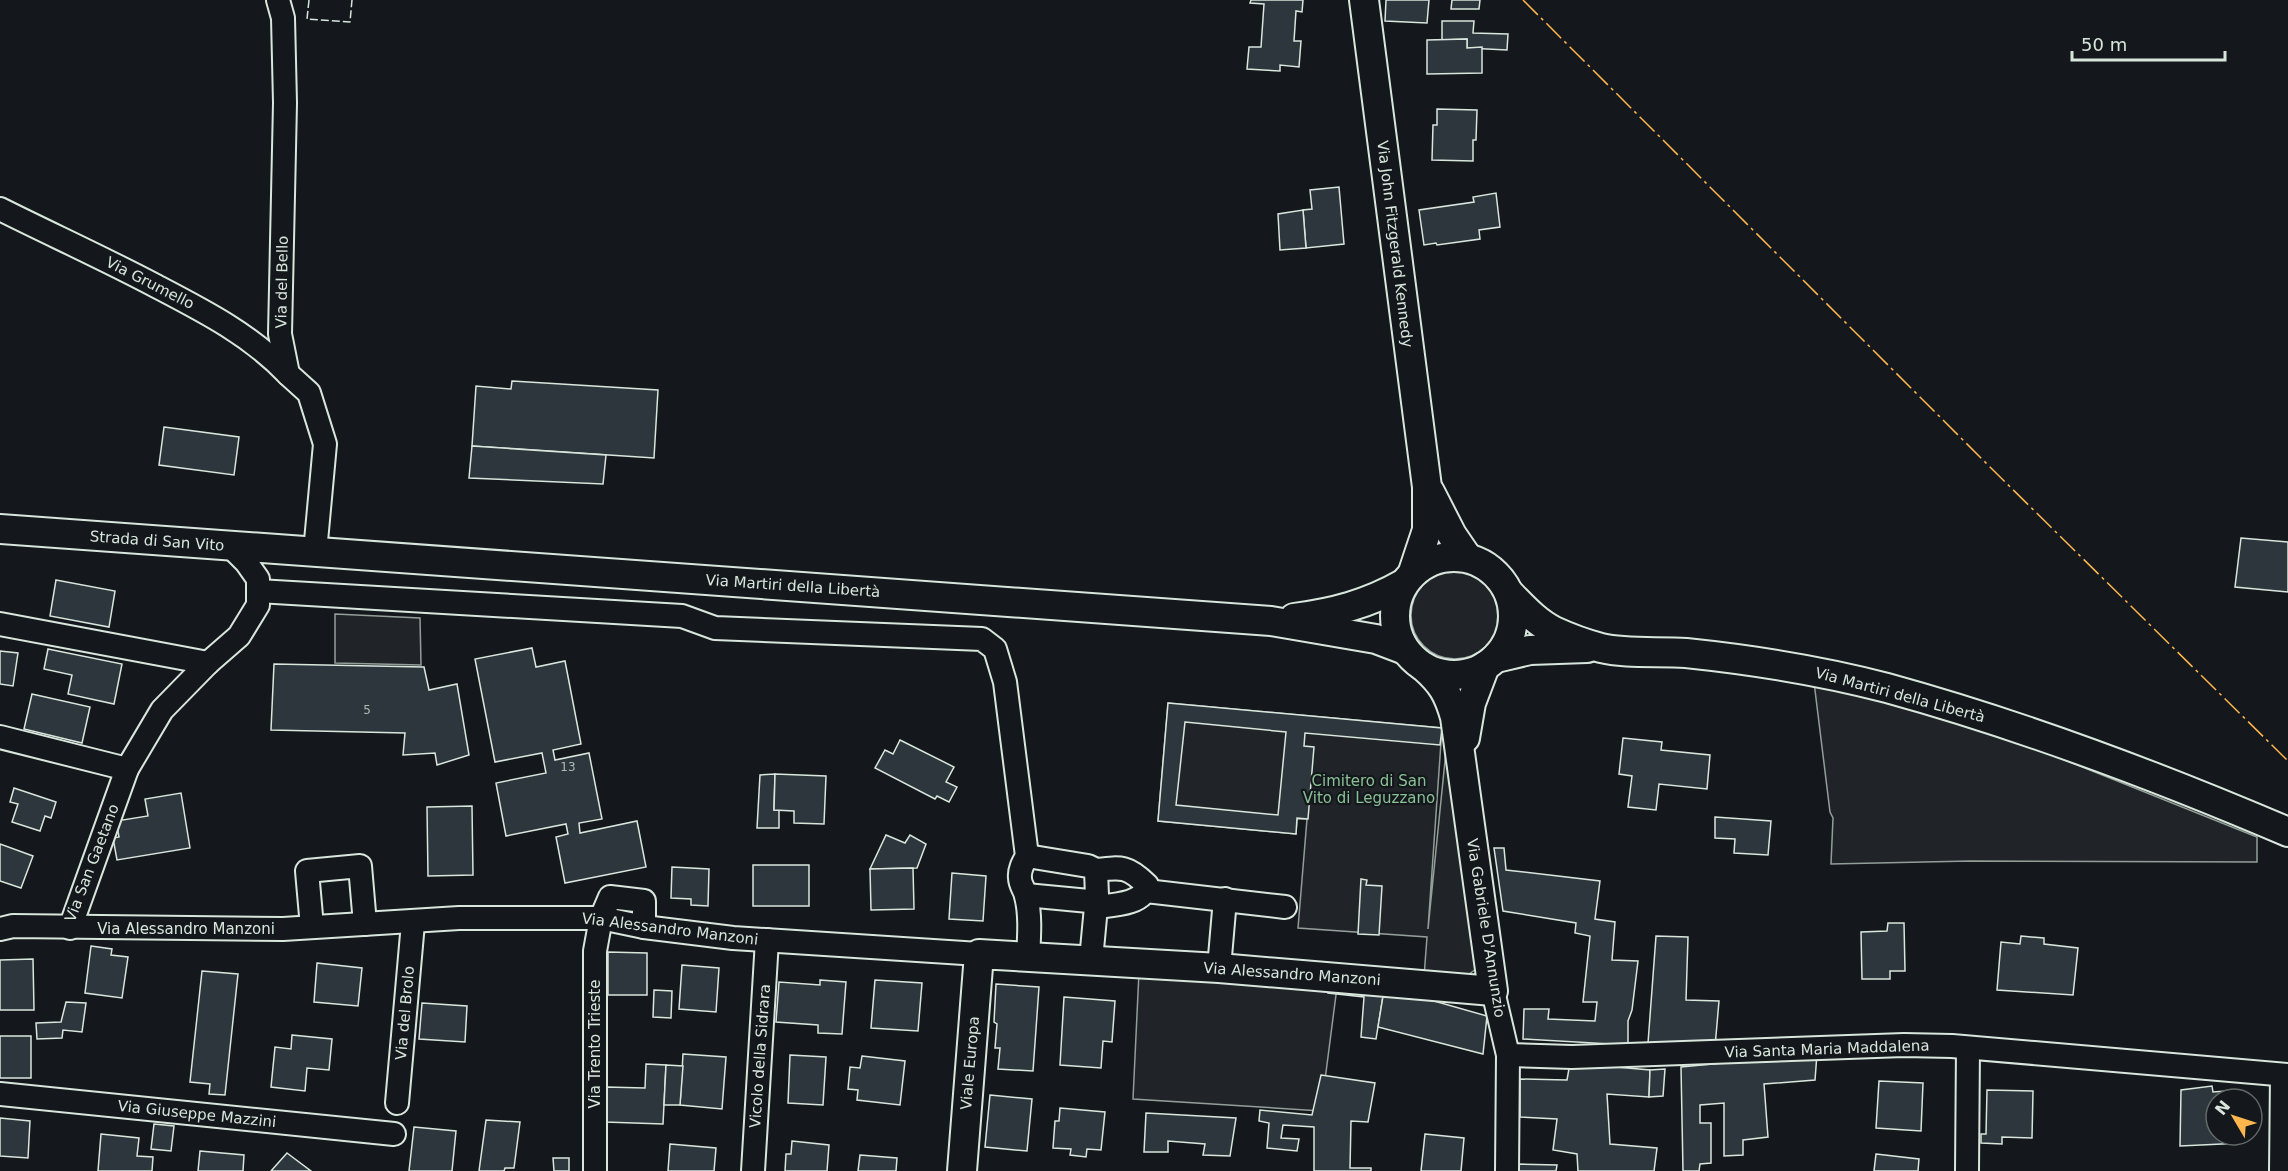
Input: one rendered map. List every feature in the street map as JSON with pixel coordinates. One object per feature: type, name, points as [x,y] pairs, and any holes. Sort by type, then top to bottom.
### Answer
[{"type":"main road","name":"Via John Fitzgerald Kennedy","points":[[1364,0],[1427,487],[1427,530],[1408,578]]},
{"type":"main road","name":"Via John Fitzgerald Kennedy","points":[[1427,487],[1452,535],[1467,557]]},
{"type":"main road","name":"Strada di San Vito","points":[[0,529],[315,552]]},
{"type":"main road","name":"Via Martiri della Libertà","points":[[315,552],[1271,621],[1376,639],[1414,659]]},
{"type":"main road","points":[[1490,662],[1505,645],[1512,631],[1514,615],[1509,593],[1499,577],[1485,564],[1467,557],[1438,558],[1425,563],[1408,578],[1396,600],[1394,617],[1397,634],[1414,659],[1444,674],[1465,674],[1490,662],[1530,650],[1601,648]]},
{"type":"main road","name":"Via Martiri della Libertà","points":[[1271,621],[1330,614],[1378,598],[1408,578]]},
{"type":"main road","name":"Via Martiri della Libertà","points":[[1509,593],[1532,616],[1554,631],[1601,648],[1687,653],[1814,671],[1885,688],[2078,747],[2288,832]]},
{"type":"main road","name":"Via Gabriele D'Annunzio","points":[[1414,659],[1440,681],[1451,702],[1455,717],[1493,991]]},
{"type":"main road","name":"Via Gabriele D'Annunzio","points":[[1461,758],[1471,703],[1490,662]]},
{"type":"main road","name":"Via Alessandro Manzoni","points":[[979,954],[1219,968],[1493,991]]},
{"type":"main road","name":"Viale Europa","points":[[962,1171],[979,954]]},
{"type":"street","name":"Via del Bello","points":[[278,0],[283,18],[285,103],[280,334],[288,374]]},
{"type":"street","name":"Via Grumello","points":[[0,209],[224,322],[269,354],[288,374]]},
{"type":"street","points":[[288,374],[309,393],[325,444],[315,552]]},
{"type":"street","points":[[231,547],[258,579],[258,591],[682,616],[715,628],[982,639],[995,649],[1005,682],[1027,856],[1021,866],[1020,877],[1026,894],[1028,957]]},
{"type":"street","name":"Via San Gaetano","points":[[0,929],[13,926],[70,928],[127,769],[162,710],[208,663],[239,636],[258,605],[258,591]]},
{"type":"street","points":[[0,624],[208,663]]},
{"type":"street","points":[[0,736],[127,769]]},
{"type":"street","points":[[1026,894],[1089,901],[1131,901],[1142,897],[1147,885],[1135,873],[1122,867],[1096,870],[1088,866],[1027,856]]},
{"type":"street","points":[[312,927],[307,870],[360,866],[365,924]]},
{"type":"street","points":[[1091,960],[1096,870]]},
{"type":"street","points":[[1146,891],[1285,907]]},
{"type":"street","points":[[1219,968],[1225,899]]},
{"type":"street","name":"Via Alessandro Manzoni","points":[[70,928],[283,929],[459,918],[601,918],[644,927],[733,938],[979,954]]},
{"type":"street","name":"Via Trento Trieste","points":[[595,1171],[595,951],[601,918]]},
{"type":"street","name":"Via del Brolo","points":[[397,1103],[413,922]]},
{"type":"street","name":"Vicolo della Sidrara","points":[[753,1171],[767,940]]},
{"type":"street","name":"Via Gabriele D'Annunzio","points":[[1493,991],[1508,1055],[1506,1171]]},
{"type":"street","name":"Via Santa Maria Maddalena","points":[[1508,1055],[1572,1057],[1881,1045],[1968,1048],[2285,1075]]},
{"type":"street","points":[[1967,1171],[1968,1048]]},
{"type":"street","points":[[2281,1171],[2285,1075]]},
{"type":"street","name":"Via Giuseppe Mazzini","points":[[0,1094],[394,1134]]},
{"type":"green space","points":[[1446,571],[1464,571],[1480,578],[1492,590],[1499,606],[1499,624],[1492,640],[1480,652],[1464,659],[1446,659],[1430,652],[1418,640],[1411,624],[1411,606],[1418,590],[1430,578]]},
{"type":"green space","points":[[335,614],[420,618],[421,665],[335,663]]},
{"type":"green space","points":[[1814,682],[1955,716],[2257,837],[2257,862],[1970,861],[1831,864],[1833,818],[1830,812]]},
{"type":"green space","name":"Cimitero di San Vito di Leguzzano","points":[[1168,703],[1442,728],[1428,929],[1448,731],[1480,966],[1461,980],[1424,977],[1427,937],[1298,928],[1307,819],[1297,819],[1296,834],[1158,821]]},
{"type":"green space","points":[[1139,972],[1337,987],[1321,1111],[1133,1099]]},
{"type":"building","points":[[1251,0],[1303,0],[1302,12],[1296,11],[1294,41],[1301,41],[1299,67],[1280,65],[1280,71],[1247,69],[1249,47],[1261,47],[1264,4],[1250,3]]},
{"type":"building","points":[[1386,0],[1429,0],[1427,23],[1385,21]]},
{"type":"building","points":[[1452,0],[1480,0],[1479,9],[1451,9]]},
{"type":"building","points":[[1442,21],[1474,21],[1473,33],[1508,34],[1507,50],[1467,48],[1467,39],[1442,40]]},
{"type":"building","points":[[1467,39],[1467,48],[1482,47],[1482,73],[1427,74],[1427,40]]},
{"type":"building","points":[[1437,109],[1477,110],[1473,161],[1432,160],[1433,125],[1437,125]]},
{"type":"building","points":[[1339,187],[1344,244],[1306,248],[1303,210],[1312,209],[1310,190]]},
{"type":"building","points":[[1496,193],[1500,227],[1479,230],[1480,239],[1424,245],[1419,210],[1474,202],[1473,197]]},
{"type":"building","points":[[1303,210],[1306,248],[1280,250],[1278,214]]},
{"type":"building","points":[[512,381],[658,390],[654,458],[472,446],[476,386],[511,389]]},
{"type":"building","points":[[164,427],[239,437],[234,475],[159,465]]},
{"type":"building","points":[[472,446],[606,455],[603,484],[469,478]]},
{"type":"building","points":[[2241,538],[2288,542],[2288,592],[2235,587]]},
{"type":"building","points":[[56,580],[115,591],[109,627],[50,616]]},
{"type":"building","points":[[532,648],[536,667],[565,661],[581,744],[553,750],[555,760],[589,753],[602,819],[579,823],[580,833],[637,821],[646,867],[565,883],[556,837],[568,834],[566,824],[506,836],[496,783],[546,773],[542,753],[495,762],[475,659]]},
{"type":"building","points":[[48,649],[122,664],[114,704],[68,694],[72,675],[44,669]]},
{"type":"building","points":[[0,651],[18,653],[13,686],[0,684]]},
{"type":"building","points":[[274,664],[424,667],[429,690],[457,684],[469,755],[437,765],[435,753],[403,755],[405,733],[271,730]]},
{"type":"building","points":[[32,694],[90,707],[82,743],[24,729]]},
{"type":"building","points":[[1168,703],[1442,728],[1440,745],[1305,733],[1304,746],[1314,747],[1308,819],[1297,818],[1296,834],[1158,821]],"holes":[[[1185,722],[1286,732],[1278,815],[1176,805]]]},
{"type":"building","points":[[1623,738],[1662,742],[1661,750],[1710,755],[1707,789],[1659,784],[1656,810],[1628,807],[1632,776],[1619,774]]},
{"type":"building","points":[[900,740],[954,767],[946,782],[957,787],[949,802],[937,796],[935,799],[875,768],[885,750],[893,754]]},
{"type":"building","points":[[775,774],[774,810],[779,810],[779,828],[757,828],[760,775]]},
{"type":"building","points":[[775,774],[826,776],[824,824],[794,823],[794,811],[774,810]]},
{"type":"building","points":[[14,788],[56,802],[51,818],[45,816],[40,831],[12,822],[18,804],[10,802]]},
{"type":"building","points":[[181,793],[190,848],[117,860],[113,838],[119,837],[116,821],[148,816],[145,799]]},
{"type":"building","points":[[472,806],[473,875],[428,876],[427,807]]},
{"type":"building","points":[[1715,817],[1771,821],[1768,855],[1734,853],[1735,839],[1715,838]]},
{"type":"building","points":[[886,835],[905,843],[910,835],[926,844],[917,868],[870,869]]},
{"type":"building","points":[[0,844],[33,856],[21,888],[0,881]]},
{"type":"building","points":[[1494,848],[1504,848],[1506,870],[1600,881],[1595,919],[1615,922],[1612,960],[1638,961],[1632,1010],[1628,1021],[1628,1045],[1523,1039],[1524,1009],[1549,1009],[1548,1019],[1595,1021],[1597,1002],[1583,1002],[1590,936],[1575,933],[1576,923],[1503,911]]},
{"type":"building","points":[[753,865],[809,865],[809,906],[753,906]]},
{"type":"building","points":[[672,867],[709,869],[708,906],[691,905],[691,899],[671,898]]},
{"type":"building","points":[[913,868],[914,909],[871,910],[870,869]]},
{"type":"building","points":[[952,873],[986,876],[983,921],[949,919]]},
{"type":"building","points":[[1361,879],[1367,880],[1366,885],[1382,886],[1379,935],[1358,934]]},
{"type":"building","points":[[1888,923],[1904,923],[1905,971],[1890,971],[1890,979],[1862,979],[1861,932],[1887,931]]},
{"type":"building","points":[[1656,936],[1688,937],[1686,1000],[1719,1001],[1715,1047],[1652,1050],[1648,1043]]},
{"type":"building","points":[[2021,936],[2044,938],[2044,944],[2078,948],[2073,995],[1997,990],[2001,942],[2020,944]]},
{"type":"building","points":[[91,946],[112,949],[111,955],[128,957],[122,998],[85,993]]},
{"type":"building","points":[[608,952],[647,953],[647,995],[608,995]]},
{"type":"building","points":[[33,959],[34,1010],[0,1010],[0,960]]},
{"type":"building","points":[[317,963],[362,968],[358,1006],[314,1002]]},
{"type":"building","points":[[682,965],[719,968],[716,1012],[679,1009]]},
{"type":"building","points":[[202,971],[238,974],[225,1095],[209,1094],[210,1084],[190,1082]]},
{"type":"building","points":[[820,980],[846,982],[842,1034],[818,1033],[818,1025],[776,1022],[779,982],[820,985]]},
{"type":"building","points":[[875,980],[922,983],[918,1031],[871,1028]]},
{"type":"building","points":[[996,984],[1039,987],[1033,1071],[998,1069],[1000,1048],[995,1048],[997,1024],[994,1022]]},
{"type":"building","points":[[1328,985],[1384,990],[1376,1039],[1361,1037],[1364,997],[1328,993]]},
{"type":"building","points":[[654,990],[672,991],[671,1018],[653,1017]]},
{"type":"building","points":[[1384,990],[1413,995],[1487,1016],[1483,1054],[1378,1027]]},
{"type":"building","points":[[1064,997],[1115,1001],[1112,1042],[1103,1041],[1101,1068],[1060,1065]]},
{"type":"building","points":[[66,1002],[86,1003],[82,1032],[63,1030],[62,1038],[37,1039],[36,1023],[61,1022]]},
{"type":"building","points":[[422,1003],[467,1006],[465,1042],[419,1039]]},
{"type":"building","points":[[292,1035],[332,1039],[329,1070],[307,1068],[305,1091],[271,1087],[275,1047],[291,1049]]},
{"type":"building","points":[[0,1036],[31,1036],[31,1078],[0,1078]]},
{"type":"building","points":[[683,1054],[726,1057],[722,1109],[680,1105]]},
{"type":"building","points":[[1817,1054],[1815,1080],[1764,1084],[1768,1137],[1743,1140],[1743,1155],[1724,1156],[1724,1103],[1700,1105],[1700,1123],[1711,1123],[1711,1163],[1700,1164],[1699,1171],[1683,1171],[1681,1067]]},
{"type":"building","points":[[790,1055],[826,1057],[823,1105],[788,1103]]},
{"type":"building","points":[[862,1056],[905,1061],[900,1105],[857,1100],[858,1090],[848,1089],[850,1067],[860,1068]]},
{"type":"building","points":[[1570,1063],[1650,1070],[1649,1097],[1607,1094],[1610,1144],[1657,1148],[1654,1171],[1578,1171],[1577,1154],[1553,1150],[1557,1119],[1520,1117],[1520,1079],[1567,1080]]},
{"type":"building","points":[[646,1064],[666,1065],[663,1124],[605,1122],[606,1087],[645,1088]]},
{"type":"building","points":[[666,1065],[683,1066],[680,1105],[664,1105]]},
{"type":"building","points":[[1665,1069],[1663,1096],[1649,1097],[1650,1070]]},
{"type":"building","points":[[1321,1075],[1375,1083],[1368,1122],[1351,1121],[1350,1168],[1371,1168],[1371,1171],[1314,1171],[1314,1127],[1283,1125],[1281,1138],[1299,1139],[1297,1151],[1267,1148],[1269,1123],[1259,1121],[1260,1110],[1312,1115]]},
{"type":"building","points":[[1879,1081],[1923,1083],[1921,1131],[1876,1128]]},
{"type":"building","points":[[2204,1087],[2204,1145],[2180,1146],[2181,1090]]},
{"type":"building","points":[[1987,1090],[2033,1091],[2032,1138],[2002,1137],[2002,1144],[1981,1143],[1981,1134],[1986,1134]]},
{"type":"building","points":[[990,1095],[1032,1099],[1027,1151],[985,1147]]},
{"type":"building","points":[[1060,1108],[1105,1112],[1101,1150],[1087,1149],[1086,1157],[1070,1155],[1071,1149],[1053,1148],[1055,1121],[1059,1121]]},
{"type":"building","points":[[1146,1113],[1236,1118],[1230,1156],[1203,1155],[1205,1144],[1168,1141],[1168,1152],[1144,1152]]},
{"type":"building","points":[[0,1118],[30,1121],[28,1158],[0,1156]]},
{"type":"building","points":[[486,1120],[520,1122],[514,1168],[505,1168],[504,1171],[479,1171]]},
{"type":"building","points":[[154,1124],[174,1126],[171,1151],[151,1149]]},
{"type":"building","points":[[414,1127],[456,1131],[452,1171],[409,1171]]},
{"type":"building","points":[[101,1134],[139,1138],[137,1156],[153,1157],[152,1171],[98,1171]]},
{"type":"building","points":[[1425,1134],[1464,1138],[1461,1171],[1421,1171]]},
{"type":"building","points":[[792,1141],[829,1145],[827,1171],[785,1171],[786,1154],[791,1154]]},
{"type":"building","points":[[670,1144],[716,1148],[714,1171],[668,1171]]},
{"type":"building","points":[[200,1151],[244,1155],[243,1171],[198,1171]]},
{"type":"building","points":[[287,1153],[311,1171],[271,1171]]},
{"type":"building","points":[[1876,1154],[1919,1159],[1918,1171],[1874,1171]]},
{"type":"building","points":[[860,1155],[897,1158],[896,1171],[858,1171]]},
{"type":"building","points":[[553,1158],[569,1158],[569,1171],[554,1171]]},
{"type":"building","points":[[1517,1164],[1557,1165],[1556,1171],[1516,1171]]},
{"type":"fence","points":[[309,0],[307,19],[350,22],[352,0]]},
{"type":"power","points":[[1523,0],[2288,761]]}]
